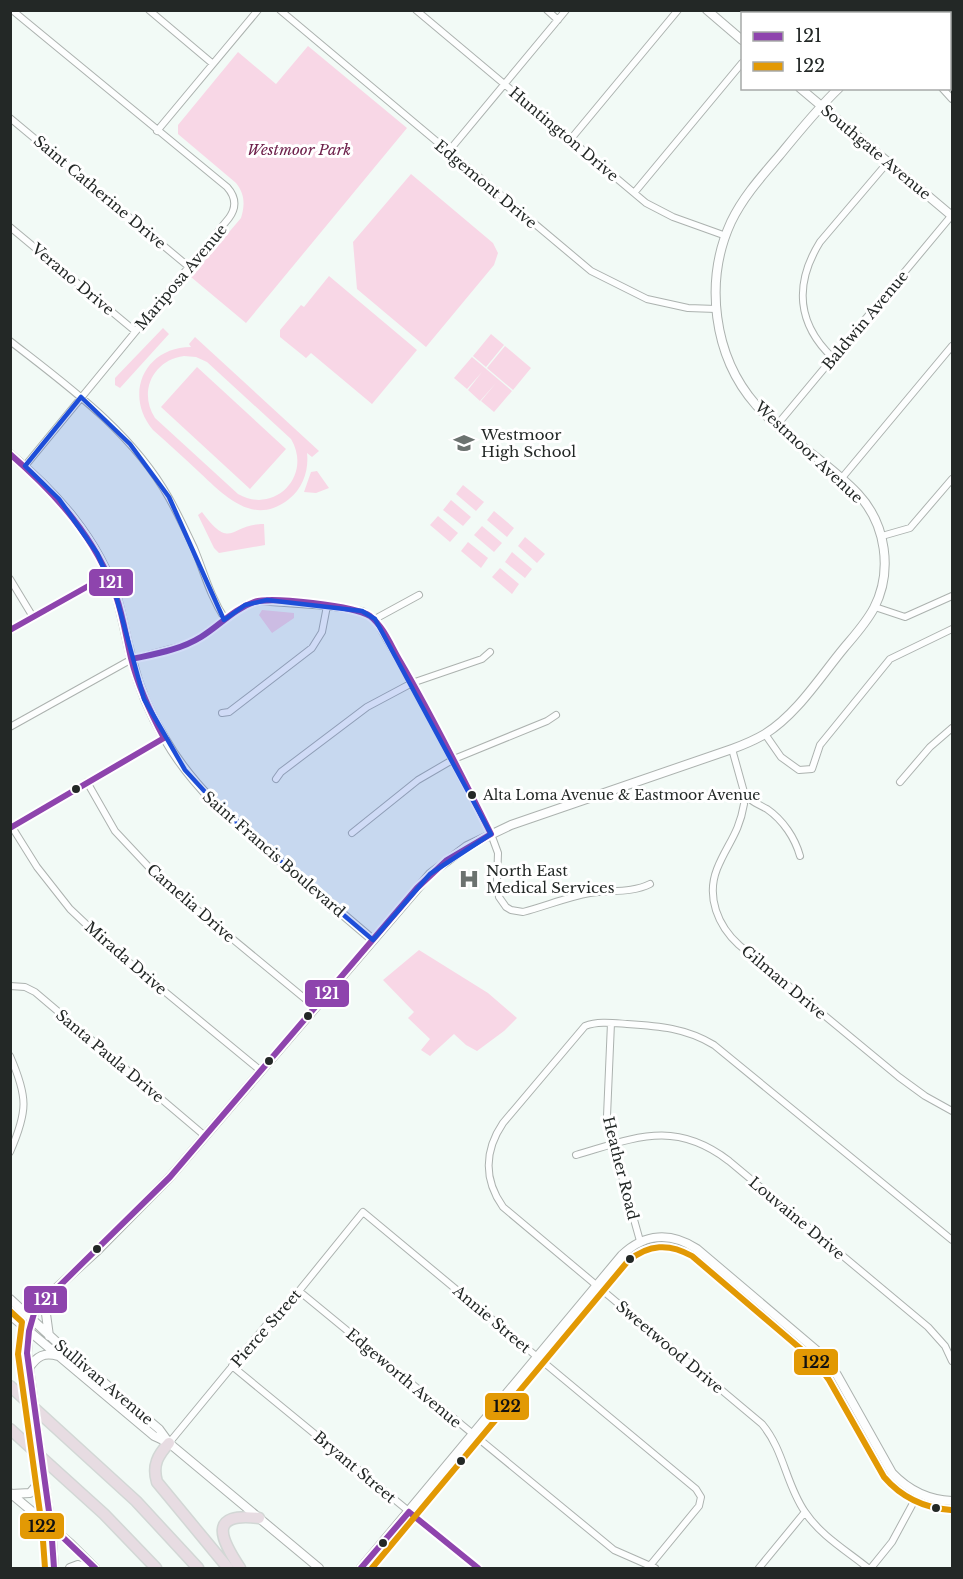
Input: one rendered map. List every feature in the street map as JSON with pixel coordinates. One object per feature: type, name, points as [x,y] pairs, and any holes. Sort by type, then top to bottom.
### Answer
[{"type":"highway","points":[[10,1386],[136,1501],[170,1535],[198,1569]]},
{"type":"highway","points":[[10,1429],[109,1520],[156,1569]]},
{"type":"highway","points":[[169,1443],[156,1460],[157,1482],[228,1569]]},
{"type":"highway","points":[[240,1569],[224,1542],[224,1526],[236,1516],[259,1518]]},
{"type":"street","name":"Mariposa Avenue","points":[[12,10],[227,187],[235,201],[234,211],[229,218],[25,466]]},
{"type":"street","points":[[149,10],[213,64]]},
{"type":"street","points":[[158,131],[258,10]]},
{"type":"street","name":"Edgemont Drive","points":[[280,10],[591,271],[647,299],[688,308],[716,309]]},
{"type":"street","name":"Huntington Drive","points":[[416,10],[646,203],[660,211],[726,236]]},
{"type":"street","points":[[547,10],[558,20]]},
{"type":"street","points":[[448,152],[566,10]]},
{"type":"street","points":[[570,140],[678,10]]},
{"type":"street","points":[[707,10],[741,39]]},
{"type":"street","points":[[634,193],[741,64]]},
{"type":"street","name":"Southgate Avenue","points":[[802,90],[952,215]]},
{"type":"street","name":"Westmoor Avenue","points":[[837,90],[746,196],[726,236],[717,271],[716,309],[723,343],[735,374],[754,402],[867,504],[882,536]]},
{"type":"street","name":"Saint Catherine Drive","points":[[10,118],[189,267]]},
{"type":"street","points":[[833,358],[817,341],[806,316],[803,303],[806,272],[820,242],[888,162]]},
{"type":"street","name":"Baldwin Avenue","points":[[777,425],[952,215]]},
{"type":"street","name":"Verano Drive","points":[[10,227],[135,331]]},
{"type":"street","points":[[10,341],[81,397],[130,444],[169,497],[194,549],[210,594],[225,619]]},
{"type":"street","points":[[841,479],[952,346]]},
{"type":"street","name":"Saint Francis Boulevard","points":[[10,454],[43,482],[73,516],[97,553],[108,575],[123,619],[144,699],[164,738],[185,771],[213,802],[373,940]]},
{"type":"street","points":[[54,1569],[51,1526],[27,1353],[29,1330],[35,1310],[105,1244],[170,1177],[430,874],[467,846],[533,816],[732,749],[765,734],[799,703],[862,627],[875,607],[885,571],[882,536],[910,528],[951,484]]},
{"type":"street","points":[[10,630],[108,575]]},
{"type":"street","points":[[10,579],[33,617]]},
{"type":"street","points":[[375,620],[419,595]]},
{"type":"street","points":[[875,607],[905,617],[952,596]]},
{"type":"street","points":[[10,727],[132,659],[185,645],[198,639],[245,605],[256,601],[362,611],[375,620],[412,683],[454,759],[491,834],[498,853],[496,882],[499,897],[506,907],[517,912],[570,897],[611,890],[634,889],[650,884]]},
{"type":"street","points":[[222,713],[229,712],[312,648],[322,632],[327,606]]},
{"type":"street","points":[[765,734],[781,757],[799,770],[812,769],[820,745],[890,660],[952,629]]},
{"type":"street","points":[[276,779],[281,772],[367,707],[412,683],[482,659],[490,652]]},
{"type":"street","points":[[352,833],[418,780],[454,759],[547,721],[556,715]]},
{"type":"street","points":[[900,782],[930,747],[952,728]]},
{"type":"street","points":[[11,827],[164,738]]},
{"type":"street","points":[[732,749],[747,798],[781,821],[792,836],[800,856]]},
{"type":"street","name":"Camelia Drive","points":[[87,782],[115,831],[160,879],[315,1007]]},
{"type":"street","name":"Gilman Drive","points":[[744,804],[739,828],[717,867],[713,884],[714,905],[724,929],[739,945],[899,1077],[925,1096],[952,1111]]},
{"type":"street","name":"Mirada Drive","points":[[11,827],[37,867],[70,909],[107,944],[261,1071]]},
{"type":"street","name":"Santa Paula Drive","points":[[10,986],[25,987],[35,992],[205,1136]]},
{"type":"street","name":"Sweetwood Drive","points":[[870,1569],[818,1527],[805,1512],[775,1442],[762,1424],[503,1207],[493,1190],[488,1163],[492,1142],[502,1123],[579,1031],[592,1023],[675,1028],[705,1040],[952,1240]]},
{"type":"street","name":"Heather Road","points":[[611,1023],[606,1103],[609,1130],[640,1241]]},
{"type":"street","points":[[10,1056],[22,1085],[25,1107],[22,1126],[10,1152]]},
{"type":"street","name":"Louvaine Drive","points":[[576,1155],[650,1136],[675,1136],[699,1143],[720,1155],[928,1326],[945,1346],[952,1361]]},
{"type":"street","name":"Pierce Street","points":[[169,1443],[363,1212]]},
{"type":"street","name":"Annie Street","points":[[363,1212],[696,1489],[701,1497],[699,1506],[651,1568]]},
{"type":"street","points":[[361,1569],[622,1255],[640,1241],[666,1237],[689,1244],[812,1345],[834,1370],[886,1465],[900,1481],[918,1494],[937,1500],[952,1501]]},
{"type":"street","name":"Edgeworth Avenue","points":[[299,1291],[614,1550],[651,1568]]},
{"type":"street","points":[[49,1336],[46,1314],[51,1293]]},
{"type":"street","name":"Sullivan Avenue","points":[[10,1299],[49,1336],[159,1429],[169,1443],[319,1569]]},
{"type":"street","name":"Sullivan Avenue","points":[[10,1315],[154,1436],[169,1443]]},
{"type":"street","points":[[29,1368],[34,1360],[44,1354],[58,1356]]},
{"type":"street","name":"Bryant Street","points":[[232,1366],[478,1569]]},
{"type":"street","points":[[11,1493],[24,1495],[34,1490],[43,1473]]},
{"type":"street","points":[[11,1493],[51,1526],[95,1569]]},
{"type":"street","points":[[870,1569],[892,1542],[918,1494]]},
{"type":"street","points":[[759,1569],[805,1512]]},
{"type":"street","points":[[70,1569],[78,1565],[88,1569]]},
{"type":"highlighted area","points":[[81,397],[130,444],[169,497],[224,620],[245,605],[267,600],[362,611],[375,619],[491,834],[430,874],[373,940],[228,817],[185,770],[144,699],[116,596],[97,553],[59,499],[25,466]]},
{"type":"green space","name":"Westmoor Park","points":[[308,46],[407,128],[246,323],[191,277],[241,218],[243,195],[236,183],[178,134],[178,125],[238,52],[276,84]]},
{"type":"green space","points":[[411,174],[493,243],[498,253],[494,265],[426,347],[357,289],[353,242]]},
{"type":"green space","points":[[329,276],[417,350],[372,404],[311,353],[306,358],[280,337],[280,330],[301,305],[304,307]]},
{"type":"green space","points":[[163,328],[169,334],[120,388],[115,385],[115,378]]},
{"type":"green space","points":[[491,334],[504,345],[486,367],[473,356]]},
{"type":"green space","points":[[195,337],[319,451],[312,457],[307,453],[306,472],[301,484],[294,495],[276,507],[263,510],[251,509],[228,498],[153,430],[144,416],[140,402],[140,388],[144,375],[161,355],[175,349],[191,347],[189,344]],"holes":[[[184,356],[196,357],[207,362],[291,439],[297,453],[297,466],[293,478],[276,496],[252,499],[238,494],[155,418],[148,398],[151,379],[164,364],[173,359]]]},
{"type":"green space","points":[[505,346],[531,368],[513,390],[487,368]]},
{"type":"green space","points":[[472,357],[512,391],[494,412],[481,401],[496,383],[480,401],[468,390],[482,372],[467,389],[454,378]]},
{"type":"green space","points":[[197,367],[286,449],[250,489],[161,407]]},
{"type":"green space","points":[[317,471],[329,488],[316,493],[304,492],[311,472]]},
{"type":"green space","points":[[463,485],[484,502],[476,511],[456,494]]},
{"type":"green space","points":[[451,500],[471,517],[463,526],[443,510]]},
{"type":"green space","points":[[494,511],[514,528],[507,537],[487,520]]},
{"type":"green space","points":[[202,512],[219,531],[226,533],[264,524],[265,545],[219,553],[214,548],[198,515]]},
{"type":"green space","points":[[438,516],[458,533],[450,542],[430,525]]},
{"type":"green space","points":[[482,526],[502,543],[494,552],[474,535]]},
{"type":"green space","points":[[525,537],[545,554],[537,563],[518,546]]},
{"type":"green space","points":[[468,542],[488,558],[481,568],[461,551]]},
{"type":"green space","points":[[512,552],[532,569],[525,578],[505,562]]},
{"type":"green space","points":[[500,568],[519,584],[512,594],[492,577]]},
{"type":"green space","points":[[262,610],[294,613],[294,618],[272,633],[259,615]]},
{"type":"green space","points":[[419,950],[488,993],[517,1018],[477,1051],[454,1034],[430,1056],[421,1050],[430,1039],[408,1018],[414,1012],[383,980]]},
{"type":"transit line","name":"121","points":[[10,454],[73,518],[108,575],[123,619],[137,679],[164,738]]},
{"type":"transit line","name":"121","points":[[10,630],[108,575]]},
{"type":"transit line","name":"121","points":[[132,659],[185,645],[208,633],[240,609],[263,600],[313,603],[362,612],[375,620],[383,631],[447,747],[491,834]]},
{"type":"transit line","name":"121","points":[[10,828],[164,738]]},
{"type":"transit line","name":"121","points":[[54,1568],[51,1526],[27,1353],[29,1331],[35,1310],[170,1177],[417,888],[447,860],[491,834]]},
{"type":"transit line","name":"122","points":[[372,1568],[628,1261],[644,1251],[659,1247],[675,1249],[692,1256],[815,1361],[829,1380],[884,1477],[898,1491],[923,1504],[951,1510]]},
{"type":"transit line","name":"122","points":[[10,1311],[22,1322],[18,1354],[42,1527],[45,1568]]},
{"type":"transit line","name":"121","points":[[409,1512],[478,1568]]},
{"type":"transit line","name":"121","points":[[361,1568],[409,1512]]},
{"type":"transit line","name":"121","points":[[51,1526],[95,1568]]},
{"type":"place","name":"Westmoor High School","points":[[464,443]]},
{"type":"place","name":"Alta Loma Avenue & Eastmoor Avenue","points":[[472,795]]},
{"type":"place","name":"North East Medical Services","points":[[469,879]]}]
